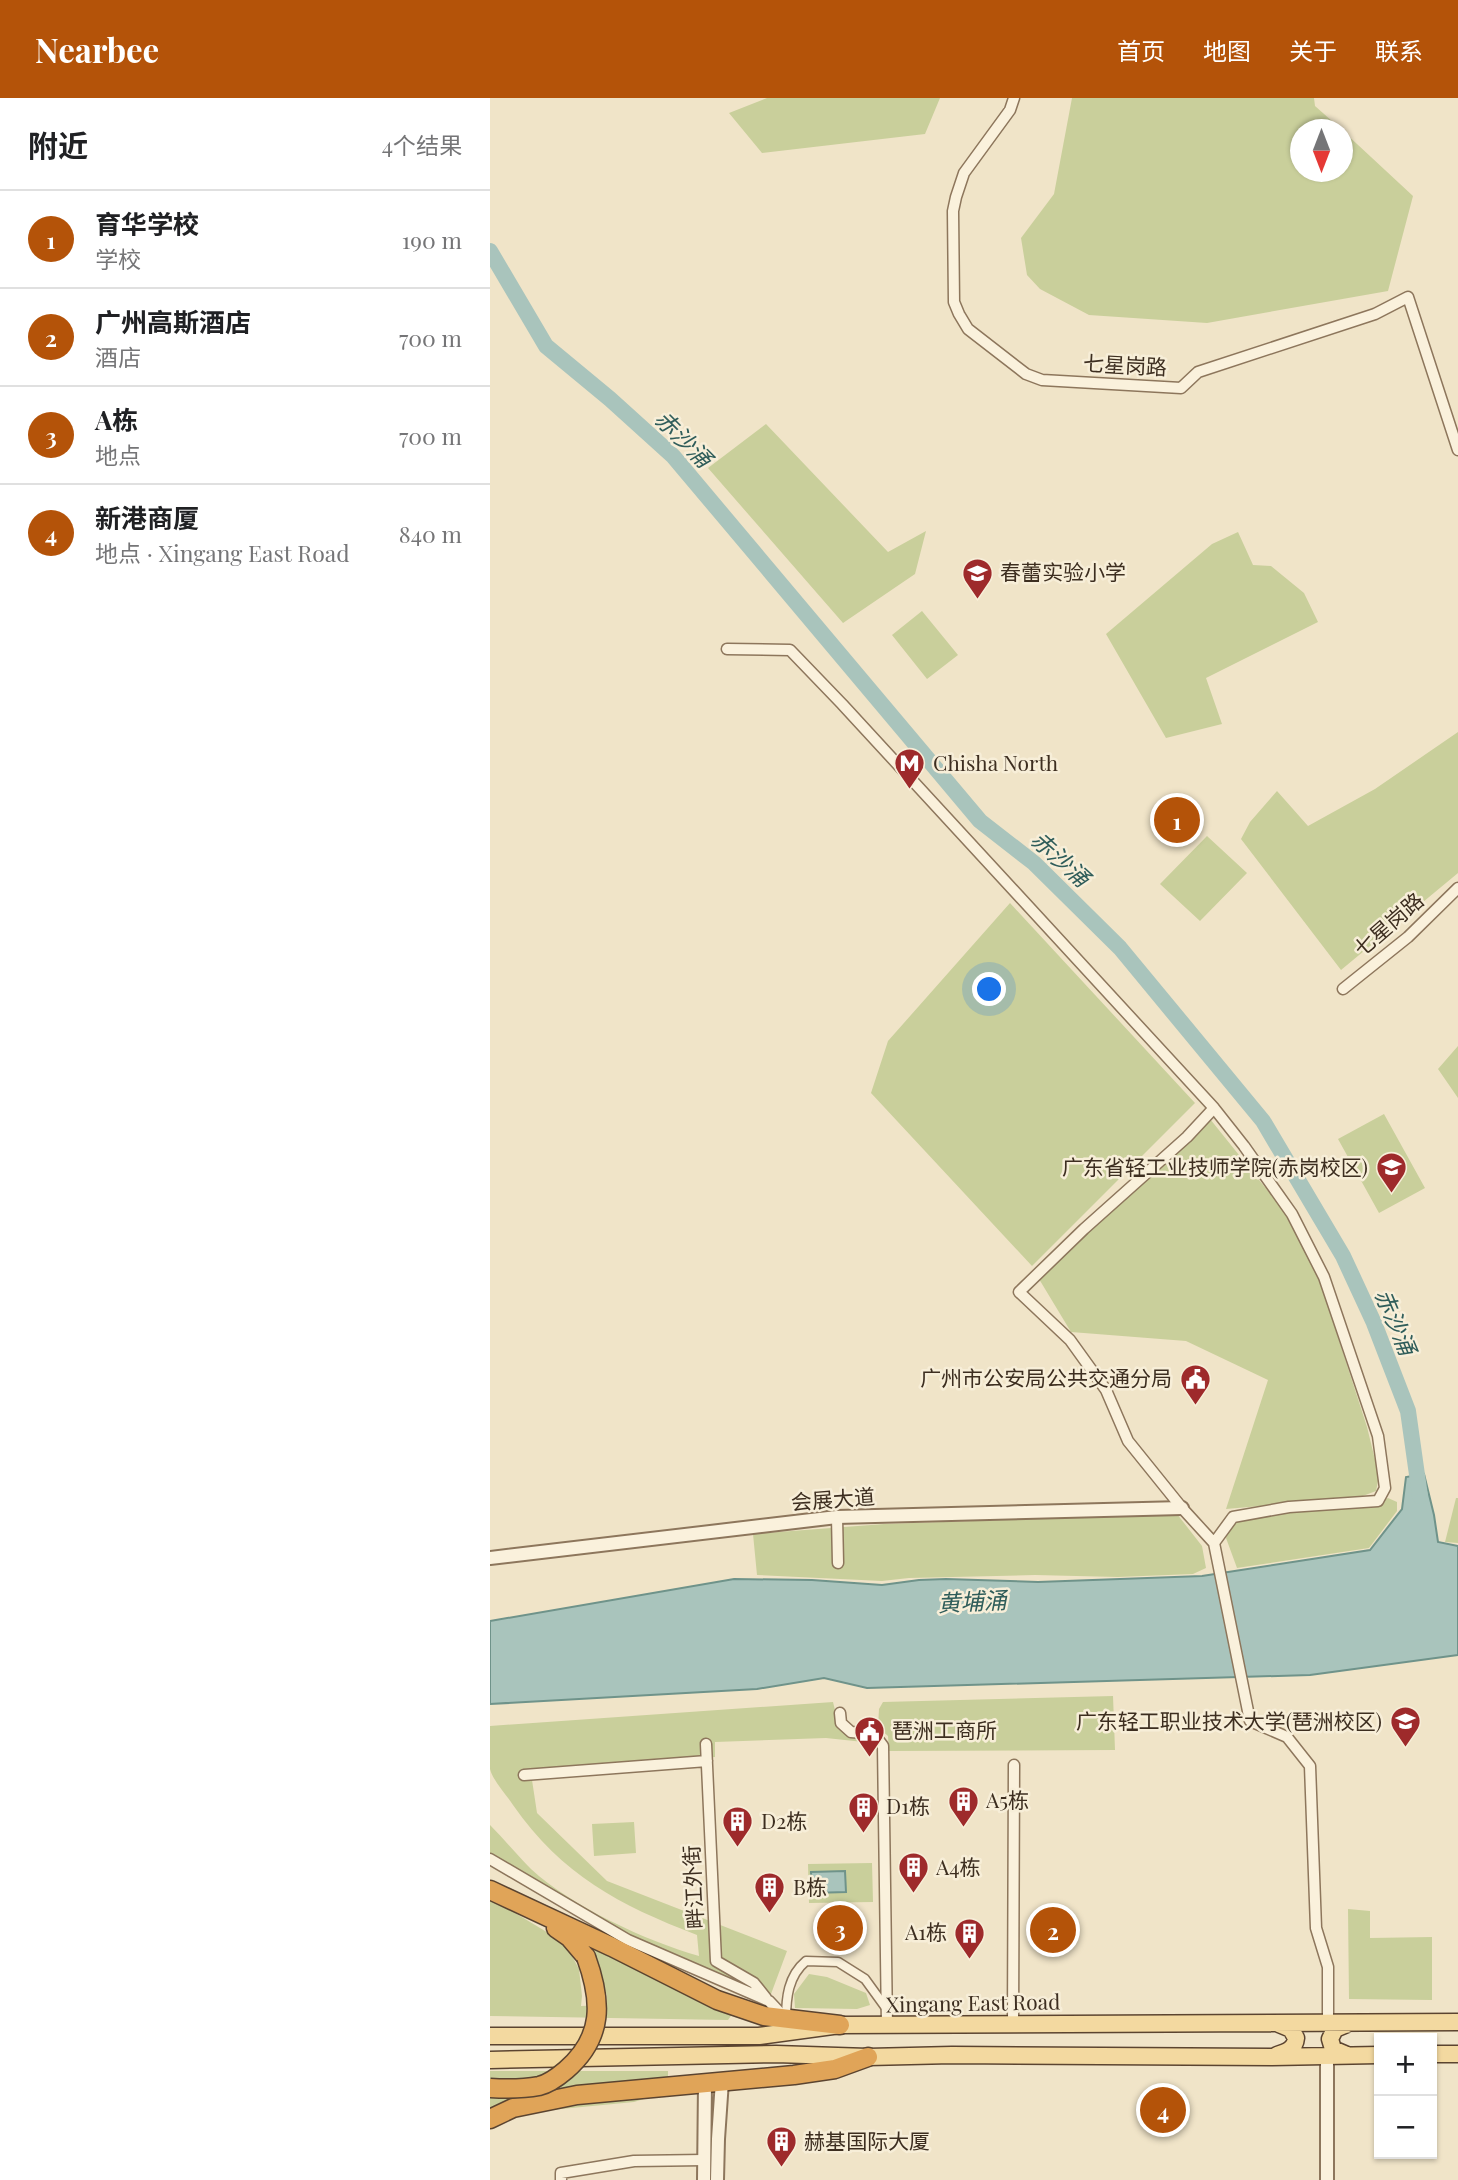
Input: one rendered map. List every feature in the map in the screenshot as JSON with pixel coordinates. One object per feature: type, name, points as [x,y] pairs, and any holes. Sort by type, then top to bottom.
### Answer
[{"type":"highway","points":[[490,1892],[569,1937],[586,1957],[597,1996],[597,2018],[590,2040],[578,2059],[560,2075],[541,2086],[490,2088]]},
{"type":"highway","points":[[490,1892],[612,1947],[717,2000],[786,2020],[840,2025]]},
{"type":"highway","points":[[490,2119],[513,2108],[577,2095],[835,2069],[868,2057]]},
{"type":"main road","points":[[1272,2022],[1291,2029],[1296,2043],[1290,2049],[1272,2057]]},
{"type":"main road","points":[[1320,2056],[1328,2022]]},
{"type":"main road","points":[[1349,2022],[1331,2033],[1330,2044],[1336,2051],[1351,2056]]},
{"type":"main road","name":"Xingang East Road","points":[[490,2035],[759,2036],[840,2025],[1458,2022]]},
{"type":"main road","points":[[490,2060],[776,2054],[868,2057],[1374,2055]]},
{"type":"main road","points":[[1437,2054],[1458,2054]]},
{"type":"street","name":"七星岗路","points":[[1014,98],[1010,110],[964,173],[953,211],[954,302],[968,329],[1026,374],[1042,380],[1181,388],[1198,372],[1375,314],[1408,297],[1458,450]]},
{"type":"street","points":[[727,649],[790,650],[1214,1108],[1292,1214],[1324,1277],[1378,1436],[1385,1488],[1378,1501],[1289,1507],[1233,1517],[1214,1543]]},
{"type":"street","name":"七星岗路","points":[[1343,989],[1408,937],[1458,888]]},
{"type":"street","points":[[1214,1108],[1203,1122],[1084,1229],[1019,1292],[1070,1340],[1106,1390],[1128,1441],[1214,1543],[1250,1721],[1287,1737],[1310,1766],[1316,1928],[1328,1968],[1328,2022]]},
{"type":"street","name":"会展大道","points":[[490,1558],[836,1517],[1182,1508]]},
{"type":"street","points":[[836,1517],[838,1563]]},
{"type":"street","points":[[840,1713],[841,1723],[851,1732],[874,1734],[880,1747],[887,2026]]},
{"type":"street","name":"畔江外街","points":[[706,1744],[716,1961],[754,1983],[769,2001]]},
{"type":"street","points":[[524,1775],[707,1761]]},
{"type":"street","points":[[1013,2025],[1014,1765]]},
{"type":"street","points":[[490,1859],[628,1940],[769,2001],[786,2020]]},
{"type":"street","points":[[786,2020],[786,1995],[798,1968],[806,1961],[838,1962],[865,1979],[886,2008]]},
{"type":"street","points":[[1320,2056],[1327,2180]]},
{"type":"street","points":[[704,2180],[714,2082]]},
{"type":"street","points":[[714,2082],[718,2139],[717,2180]]},
{"type":"street","points":[[561,2180],[561,2173],[634,2161],[704,2160]]},
{"type":"green space","points":[[767,98],[940,98],[925,134],[762,153],[729,113]]},
{"type":"green space","points":[[1072,98],[1314,98],[1315,106],[1330,119],[1290,119],[1290,182],[1353,182],[1353,140],[1413,196],[1388,291],[1207,323],[1089,315],[1040,289],[1027,275],[1021,238],[1054,194]]},
{"type":"green space","points":[[766,424],[888,552],[926,531],[915,574],[843,623],[708,468]]},
{"type":"green space","points":[[1238,532],[1253,565],[1271,566],[1304,593],[1318,622],[1206,678],[1222,724],[1166,738],[1106,634],[1212,544]]},
{"type":"green space","points":[[922,611],[958,655],[927,679],[892,635]]},
{"type":"green space","points":[[1458,732],[1458,873],[1341,970],[1241,839],[1250,822],[1277,791],[1308,826],[1375,789]]},
{"type":"green space","points":[[1207,836],[1247,873],[1200,921],[1160,884]]},
{"type":"green space","points":[[1010,903],[1195,1103],[1032,1266],[871,1093],[888,1041]]},
{"type":"green space","points":[[1458,1046],[1458,1098],[1438,1069]]},
{"type":"green space","points":[[1384,1114],[1425,1188],[1379,1213],[1338,1139]]},
{"type":"green space","points":[[1210,1119],[1285,1212],[1318,1275],[1367,1427],[1379,1476],[1376,1491],[1360,1497],[1226,1509],[1268,1380],[1186,1341],[1071,1332],[1039,1279]]},
{"type":"green space","points":[[1388,1498],[1397,1502],[1397,1511],[1369,1548],[1237,1568],[1226,1538],[1233,1519],[1288,1509],[1375,1504]]},
{"type":"green space","points":[[1456,1498],[1458,1543],[1445,1542]]},
{"type":"green space","points":[[1177,1514],[1202,1546],[1206,1568],[1193,1574],[1118,1577],[1035,1575],[882,1581],[757,1575],[753,1534],[884,1524]]},
{"type":"green space","points":[[1113,1696],[1115,1750],[889,1751],[888,1736],[878,1727],[879,1709],[883,1702]]},
{"type":"green space","points":[[833,1702],[840,1730],[853,1738],[873,1743],[826,1738],[715,1742],[715,1757],[702,1758],[702,1766],[532,1780],[537,1813],[607,1881],[787,1951],[771,1994],[742,1988],[622,1933],[490,1857],[490,1825],[531,1869],[567,1896],[633,1932],[699,1956],[697,1935],[617,1899],[572,1869],[551,1851],[492,1774],[490,1726]]},
{"type":"green space","points":[[634,1822],[636,1853],[594,1856],[592,1824]]},
{"type":"green space","points":[[872,1863],[873,1902],[809,1903],[808,1864]]},
{"type":"green space","points":[[490,1898],[565,1943],[579,1969],[581,2006],[606,2005],[607,1995],[583,1940],[733,2013],[728,2020],[490,2016]]},
{"type":"green space","points":[[1348,1909],[1370,1911],[1370,1938],[1432,1937],[1432,2000],[1349,1999]]},
{"type":"green space","points":[[809,1974],[827,1977],[866,1993],[870,2005],[857,2009],[795,2008],[794,1994]]},
{"type":"green space","points":[[490,2071],[668,2071],[668,2082],[660,2094],[634,2102],[490,2113]]},
{"type":"water","name":"黄埔涌","points":[[1424,1474],[1438,1542],[1458,1546],[1458,1655],[1310,1675],[867,1688],[824,1678],[757,1689],[490,1704],[490,1621],[734,1579],[812,1580],[882,1585],[946,1579],[1038,1582],[1202,1576],[1370,1550],[1402,1509],[1406,1477]]},
{"type":"water","points":[[845,1871],[846,1892],[812,1893],[811,1872]]},
{"type":"waterway","name":"赤沙涌","points":[[490,251],[546,346],[673,456],[980,821],[1034,863],[1120,948],[1263,1121],[1343,1256],[1374,1323],[1408,1411],[1420,1496]]},
{"type":"place","name":"春蕾实验小学","points":[[977,600]]},
{"type":"place","name":"Chisha North","points":[[910,791]]},
{"type":"place","name":"育华学校","points":[[1177,820]]},
{"type":"place","name":"广东省轻工业技师学院(赤岗校区)","points":[[1391,1195]]},
{"type":"place","name":"广州市公安局公共交通分局","points":[[1195,1406]]},
{"type":"place","name":"广东轻工职业技术大学(琶洲校区)","points":[[1405,1749]]},
{"type":"place","name":"琶洲工商所","points":[[869,1758]]},
{"type":"place","name":"A5栋","points":[[963,1828]]},
{"type":"place","name":"D1栋","points":[[863,1834]]},
{"type":"place","name":"D2栋","points":[[738,1849]]},
{"type":"place","name":"A4栋","points":[[913,1895]]},
{"type":"place","name":"B栋","points":[[770,1915]]},
{"type":"place","name":"A栋","points":[[840,1928]]},
{"type":"place","name":"广州高斯酒店","points":[[1053,1930]]},
{"type":"place","name":"A1栋","points":[[970,1960]]},
{"type":"place","name":"新港商厦","points":[[1163,2110]]},
{"type":"place","name":"赫基国际大厦","points":[[781,2169]]}]
